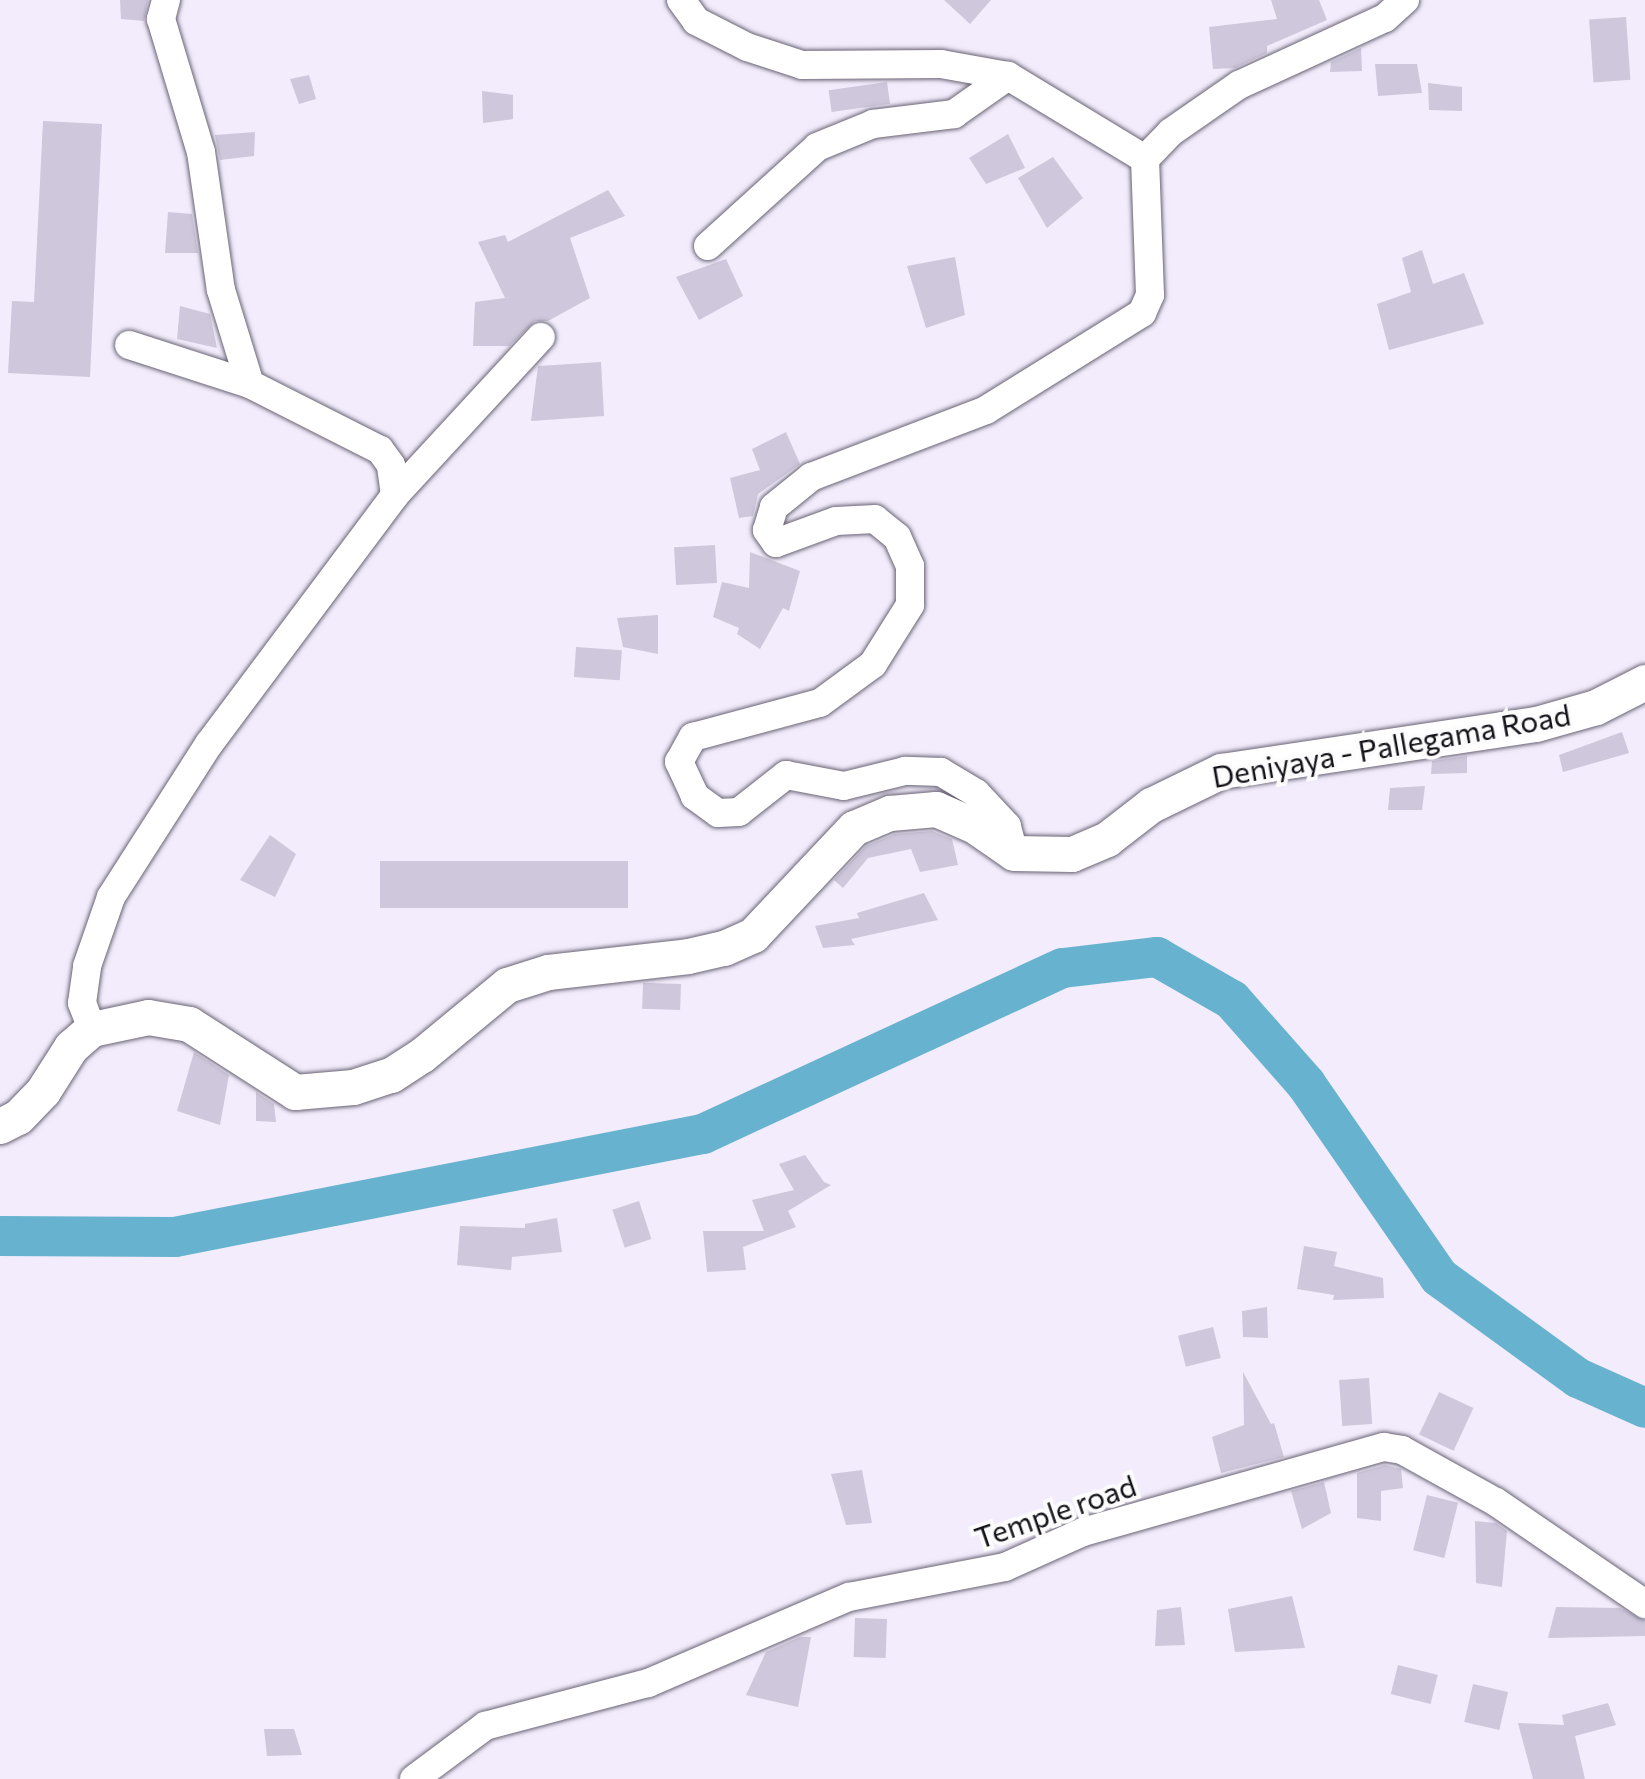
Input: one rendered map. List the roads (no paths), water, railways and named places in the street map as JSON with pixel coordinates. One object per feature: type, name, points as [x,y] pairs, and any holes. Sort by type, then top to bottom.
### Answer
[{"type":"main road","name":"Deniyaya - Pallegama Road","points":[[1014,853],[1072,854],[1107,839],[1151,805],[1221,771],[1536,724],[1596,708],[1645,682]]},
{"type":"main road","points":[[0,1126],[18,1116],[43,1090],[71,1047],[92,1029],[148,1017],[189,1024],[295,1092],[353,1087],[390,1074],[422,1055],[507,984],[548,972],[688,956],[724,948],[753,935],[854,828],[890,813],[936,809],[976,826],[1014,853]]},
{"type":"street","points":[[166,0],[161,18],[201,152],[221,290],[250,384]]},
{"type":"street","points":[[681,0],[696,21],[747,48],[802,64],[941,64],[1008,76],[1145,158]]},
{"type":"street","points":[[1014,853],[1007,826],[976,792],[941,772],[904,771],[844,786],[786,776],[739,812],[718,814],[694,796],[679,762],[693,738],[820,704],[873,664],[910,606],[910,566],[897,537],[875,520],[836,521],[776,542],[767,530],[774,507],[811,477],[986,410],[1142,312],[1150,294],[1145,158],[1171,132],[1239,85],[1385,18],[1405,0]]},
{"type":"street","points":[[708,246],[818,147],[873,124],[954,114],[1008,76]]},
{"type":"street","points":[[92,1029],[82,1003],[86,966],[111,897],[209,744],[395,494],[541,338]]},
{"type":"street","points":[[128,345],[250,384],[380,450],[391,465],[395,494]]},
{"type":"street","name":"Temple road","points":[[414,1779],[485,1726],[648,1682],[849,1597],[1006,1568],[1083,1532],[1384,1447],[1402,1450],[1496,1502],[1645,1604]]},
{"type":"waterway","points":[[0,1236],[175,1237],[703,1134],[1063,968],[1157,957],[1232,1000],[1306,1084],[1439,1277],[1578,1378],[1645,1408]]}]
